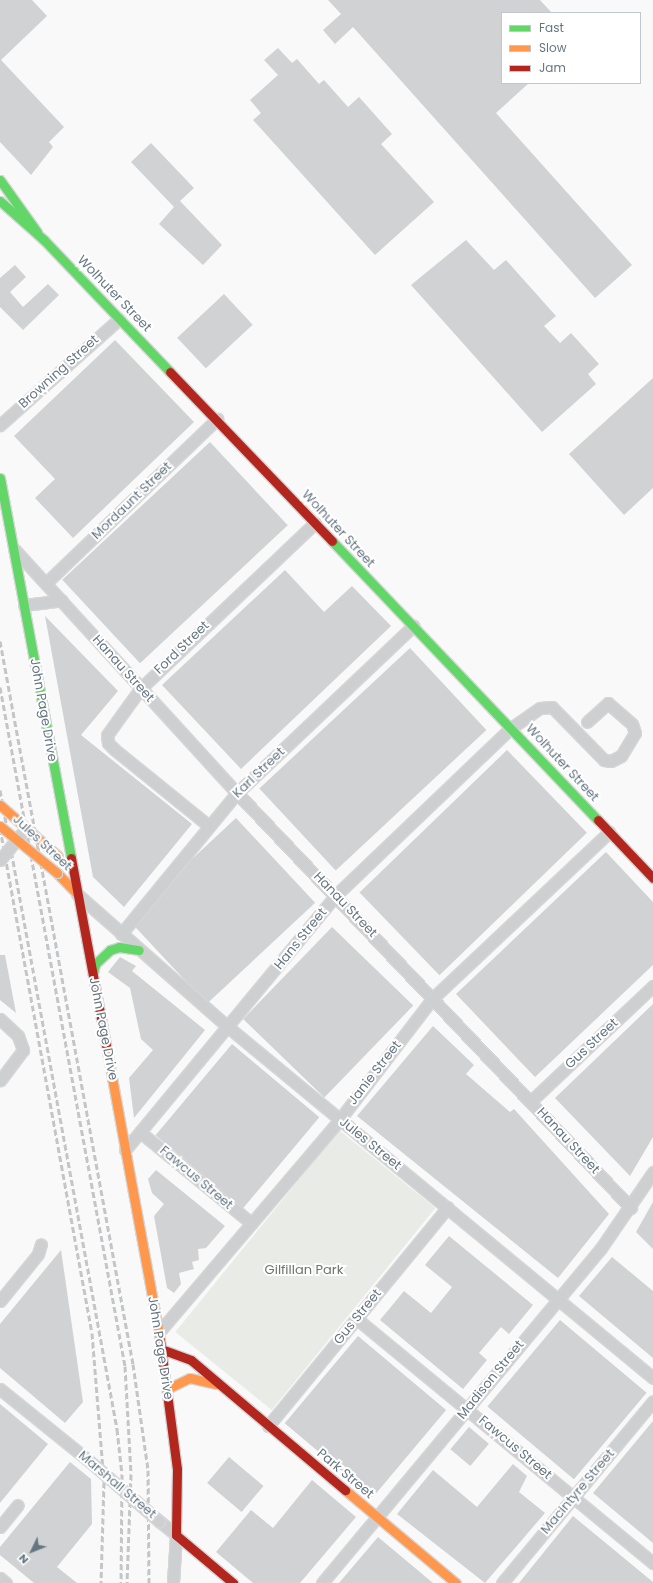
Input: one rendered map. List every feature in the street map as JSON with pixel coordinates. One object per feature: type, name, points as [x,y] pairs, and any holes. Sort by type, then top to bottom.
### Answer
[{"type":"main road","points":[[0,180],[36,232]]},
{"type":"main road","name":"Wolhuter Street","points":[[0,201],[36,232],[120,319],[653,878]]},
{"type":"main road","name":"John Page Drive","points":[[0,478],[159,1332],[168,1389],[177,1469],[176,1535]]},
{"type":"main road","name":"Jules Street","points":[[0,805],[58,856],[74,873]]},
{"type":"main road","name":"Jules Street","points":[[0,826],[57,873],[78,894]]},
{"type":"main road","points":[[93,974],[95,964],[110,950],[119,947],[139,950]]},
{"type":"main road","name":"Park Street","points":[[161,1349],[191,1360],[456,1583]]},
{"type":"main road","name":"Park Street","points":[[168,1389],[190,1378],[218,1384]]},
{"type":"main road","name":"Marshall Street","points":[[176,1535],[233,1583]]},
{"type":"street","name":"Browning Street","points":[[0,425],[120,319]]},
{"type":"street","name":"Mordaunt Street","points":[[47,582],[217,420]]},
{"type":"street","name":"Ford Street","points":[[209,826],[108,744],[106,739],[111,727],[140,689],[315,523]]},
{"type":"street","name":"Hanau Street","points":[[13,548],[47,582],[140,689],[237,793],[336,895],[631,1208]]},
{"type":"street","points":[[24,605],[62,600]]},
{"type":"street","name":"Karl Street","points":[[121,934],[237,793],[413,626]]},
{"type":"street","name":"Hans Street","points":[[126,1150],[336,895],[511,728],[540,708],[552,707],[604,760],[611,761],[621,756],[635,733],[632,724],[608,703],[587,722]]},
{"type":"street","points":[[0,860],[26,827]]},
{"type":"street","name":"Janie Street","points":[[159,1332],[340,1118],[433,998],[609,832]]},
{"type":"street","name":"Jules Street","points":[[74,873],[93,904],[121,934],[139,950],[228,1027],[448,1207],[653,1378]]},
{"type":"street","name":"Jules Street","points":[[78,894],[93,904]]},
{"type":"street","name":"Gus Street","points":[[531,1101],[653,986]]},
{"type":"street","points":[[0,1019],[22,1042],[20,1056],[0,1080]]},
{"type":"street","name":"Fawcus Street","points":[[140,1132],[251,1223]]},
{"type":"street","name":"Madison Street","points":[[322,1583],[376,1516],[468,1408],[631,1208],[653,1172]]},
{"type":"street","name":"Gus Street","points":[[268,1426],[448,1207]]},
{"type":"street","points":[[0,1301],[38,1254],[41,1244]]},
{"type":"street","name":"Fawcus Street","points":[[357,1319],[468,1408],[653,1563]]},
{"type":"street","name":"Marshall Street","points":[[0,1389],[88,1460],[176,1535]]},
{"type":"street","name":"Macintyre Street","points":[[502,1583],[653,1401]]},
{"type":"street","points":[[0,1527],[18,1506]]},
{"type":"street","name":"John Page Drive","points":[[173,1583],[176,1535]]},
{"type":"street","points":[[0,1578],[6,1583]]},
{"type":"green space","name":"Gilfillan Park","points":[[339,1130],[435,1208],[272,1410],[175,1332]]},
{"type":"building","points":[[0,0],[32,0],[47,16],[1,60],[64,127],[49,142],[53,147],[31,175],[0,142]]},
{"type":"building","points":[[328,0],[540,0],[551,12],[501,12],[501,84],[528,84],[496,113],[632,265],[595,298],[353,27],[335,44],[323,30],[341,14]]},
{"type":"building","points":[[278,48],[292,63],[297,59],[319,84],[324,80],[348,107],[359,97],[392,134],[381,144],[434,202],[375,255],[253,120],[261,113],[250,100],[278,75],[264,60]]},
{"type":"building","points":[[151,143],[194,188],[180,201],[222,245],[203,265],[159,224],[174,207],[131,162]]},
{"type":"building","points":[[466,240],[494,270],[506,260],[556,316],[544,326],[560,343],[571,333],[599,364],[588,374],[596,384],[542,432],[411,285]]},
{"type":"building","points":[[15,265],[26,277],[10,292],[23,307],[48,284],[59,295],[23,330],[0,307],[0,278]]},
{"type":"building","points":[[224,294],[253,325],[206,368],[177,338]]},
{"type":"building","points":[[115,340],[194,422],[73,538],[35,498],[55,479],[14,436]]},
{"type":"building","points":[[653,378],[653,488],[624,515],[569,454]]},
{"type":"building","points":[[210,442],[288,525],[140,663],[62,580]]},
{"type":"building","points":[[285,570],[324,612],[352,586],[391,626],[241,769],[162,685]]},
{"type":"building","points":[[45,616],[118,691],[81,735],[192,824],[124,907],[93,877]]},
{"type":"building","points":[[410,648],[486,730],[336,870],[259,788]]},
{"type":"building","points":[[507,750],[587,833],[439,975],[360,892]]},
{"type":"building","points":[[236,818],[315,903],[207,1004],[128,919]]},
{"type":"building","points":[[606,852],[653,902],[653,965],[535,1077],[456,994]]},
{"type":"building","points":[[332,927],[413,1005],[324,1098],[243,1019]]},
{"type":"building","points":[[0,955],[5,955],[16,1013],[0,1000]]},
{"type":"building","points":[[120,957],[136,966],[132,971],[205,1030],[134,1118],[129,1078],[153,1050],[141,1039],[130,988],[108,972]]},
{"type":"building","points":[[653,1004],[653,1137],[630,1176],[555,1098]]},
{"type":"building","points":[[433,1026],[474,1065],[466,1074],[510,1112],[514,1109],[609,1214],[558,1278],[357,1116]]},
{"type":"building","points":[[232,1044],[319,1117],[243,1208],[156,1135]]},
{"type":"building","points":[[156,1170],[225,1226],[206,1248],[198,1249],[199,1260],[192,1262],[194,1269],[179,1273],[181,1284],[174,1293],[167,1288],[154,1216],[164,1204],[152,1193],[148,1179]]},
{"type":"building","points":[[653,1202],[653,1249],[636,1232]]},
{"type":"building","points":[[449,1236],[533,1305],[509,1334],[501,1327],[479,1353],[487,1360],[463,1389],[380,1320],[404,1291],[431,1313],[452,1287],[425,1265]]},
{"type":"building","points":[[61,1250],[83,1402],[65,1423],[0,1368],[0,1324]]},
{"type":"building","points":[[612,1257],[653,1291],[653,1358],[579,1296]]},
{"type":"building","points":[[560,1320],[647,1393],[574,1479],[487,1407]]},
{"type":"building","points":[[358,1336],[446,1410],[373,1497],[285,1423]]},
{"type":"building","points":[[0,1404],[48,1444],[0,1503]]},
{"type":"building","points":[[653,1421],[653,1543],[593,1493]]},
{"type":"building","points":[[469,1427],[489,1444],[470,1466],[450,1449]]},
{"type":"building","points":[[229,1457],[263,1486],[242,1512],[207,1483]]},
{"type":"building","points":[[70,1462],[91,1479],[92,1524],[57,1567],[77,1583],[34,1583],[0,1555],[0,1547]]},
{"type":"building","points":[[513,1464],[527,1476],[519,1492],[545,1513],[485,1583],[397,1514],[433,1470],[477,1507]]},
{"type":"building","points":[[312,1480],[356,1517],[300,1583],[253,1583],[216,1552],[251,1510],[273,1528]]},
{"type":"building","points":[[573,1516],[653,1582],[653,1583],[519,1583]]},
{"type":"building","points":[[378,1537],[433,1583],[339,1583]]},
{"type":"railway","points":[[0,641],[133,1364],[148,1470],[149,1583]]},
{"type":"railway","points":[[0,687],[125,1366],[131,1474],[127,1583]]},
{"type":"railway","points":[[0,790],[117,1429],[122,1474],[121,1583]]},
{"type":"railway","points":[[0,828],[92,1333],[104,1482],[101,1583]]},
{"type":"traffic: fast","points":[[0,180],[37,232]]},
{"type":"traffic: fast","points":[[0,201],[44,240],[170,372]]},
{"type":"traffic: fast","points":[[0,478],[71,858]]},
{"type":"traffic: fast","points":[[332,541],[598,820]]},
{"type":"traffic: fast","points":[[93,973],[95,964],[110,950],[119,947],[139,950]]},
{"type":"traffic: slow","points":[[0,805],[58,856]]},
{"type":"traffic: slow","points":[[0,826],[57,873]]},
{"type":"traffic: slow","points":[[57,873],[77,894]]},
{"type":"traffic: slow","points":[[106,1045],[160,1340]]},
{"type":"traffic: slow","points":[[167,1389],[190,1378],[216,1384]]},
{"type":"traffic: slow","points":[[345,1490],[456,1583]]},
{"type":"traffic: jam","points":[[170,372],[332,541]]},
{"type":"traffic: jam","points":[[598,820],[653,878]]},
{"type":"traffic: jam","points":[[71,858],[106,1045]]},
{"type":"traffic: jam","points":[[160,1340],[177,1469],[176,1535],[233,1583]]},
{"type":"traffic: jam","points":[[161,1349],[191,1360],[345,1490]]}]
